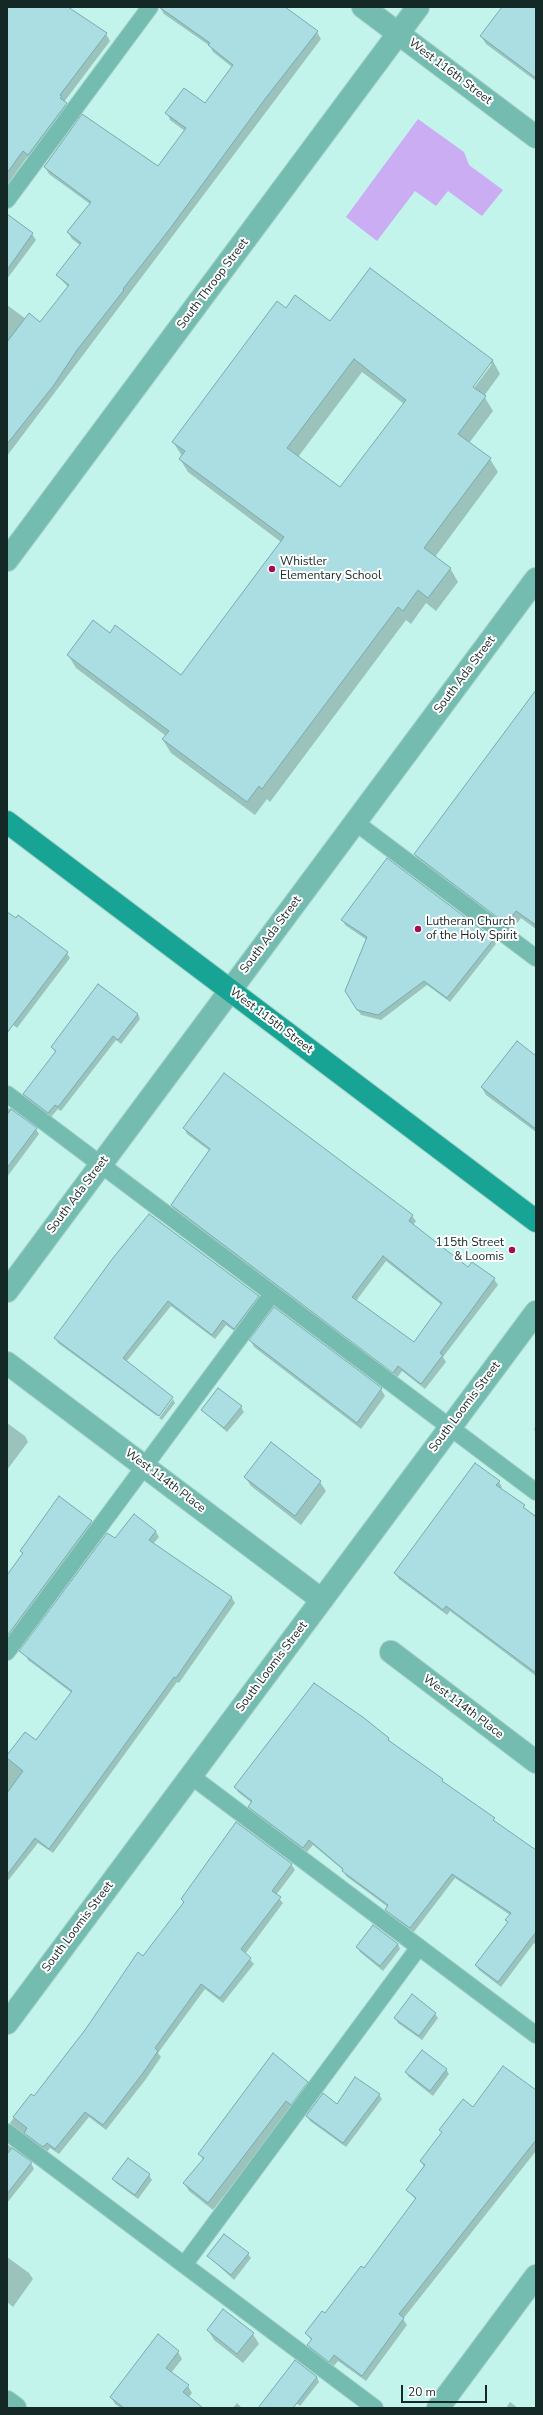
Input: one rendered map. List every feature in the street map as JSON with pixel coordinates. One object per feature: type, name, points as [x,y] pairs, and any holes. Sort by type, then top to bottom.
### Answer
[{"type":"street","name":"West 116th Street","points":[[363,7],[536,137]]},
{"type":"street","name":"South Throop Street","points":[[8,557],[418,7]]},
{"type":"street","name":"South Ada Street","points":[[7,1291],[536,579]]},
{"type":"street","name":"West 115th Street","points":[[7,822],[536,1220]]},
{"type":"street","name":"South Loomis Street","points":[[7,2023],[536,1312]]},
{"type":"street","name":"West 114th Place","points":[[7,1362],[322,1600]]},
{"type":"street","name":"West 114th Place","points":[[391,1652],[536,1762]]},
{"type":"street","points":[[438,2408],[536,2276]]},
{"type":"street","points":[[7,2402],[14,2408]]},
{"type":"lane","points":[[7,200],[150,7]]},
{"type":"lane","points":[[355,822],[534,953]]},
{"type":"lane","points":[[7,1094],[536,1492]]},
{"type":"lane","points":[[7,1652],[272,1294]]},
{"type":"lane","points":[[191,1776],[536,2035]]},
{"type":"lane","points":[[184,2265],[419,1947]]},
{"type":"lane","points":[[7,2132],[375,2408]]},
{"type":"shaded area","points":[[418,119],[464,152],[469,165],[503,190],[482,216],[448,191],[436,206],[415,191],[377,241],[346,217]]},
{"type":"building","points":[[7,7],[68,7],[107,33],[60,95],[62,96],[60,98],[67,103],[28,155],[23,151],[7,173]]},
{"type":"building","points":[[159,7],[285,7],[318,31],[265,99],[172,226],[123,289],[124,290],[77,350],[54,385],[7,444],[7,342],[29,313],[40,322],[69,285],[56,275],[81,243],[67,232],[91,202],[44,167],[82,114],[158,166],[186,128],[165,113],[184,88],[205,103],[233,65],[208,45],[210,43]]},
{"type":"building","points":[[502,7],[536,7],[536,78],[480,36]]},
{"type":"building","points":[[7,214],[33,233],[7,270]]},
{"type":"building","points":[[370,268],[493,360],[473,387],[486,396],[458,434],[491,458],[424,548],[451,568],[428,598],[418,590],[403,611],[398,607],[262,789],[259,786],[247,802],[162,739],[169,731],[67,655],[93,620],[110,633],[115,625],[181,675],[284,537],[179,459],[185,451],[172,442],[277,301],[286,308],[295,295],[330,321]],"holes":[[[354,359],[406,400],[340,487],[287,448]]]},
{"type":"building","points":[[536,690],[536,925],[516,911],[506,924],[414,854]]},
{"type":"building","name":"Lutheran Church of the Holy Spirit","points":[[387,858],[494,939],[447,998],[424,981],[378,1015],[357,1010],[345,991],[367,937],[341,920]]},
{"type":"building","points":[[7,912],[16,918],[18,915],[68,952],[7,1033]]},
{"type":"building","points":[[98,984],[138,1014],[118,1040],[113,1036],[58,1107],[55,1105],[48,1113],[23,1094],[56,1051],[51,1047]]},
{"type":"building","points":[[517,1041],[536,1056],[536,1129],[481,1087]]},
{"type":"building","points":[[224,1073],[413,1215],[409,1221],[468,1267],[472,1262],[495,1278],[440,1353],[443,1355],[421,1384],[398,1366],[393,1373],[171,1205],[210,1149],[183,1128]],"holes":[[[383,1256],[442,1303],[414,1342],[352,1297]]]},
{"type":"building","points":[[11,1109],[37,1128],[7,1168],[7,1115]]},
{"type":"building","points":[[149,1214],[259,1296],[234,1329],[223,1320],[212,1335],[168,1301],[123,1358],[173,1397],[159,1416],[54,1338],[113,1258]]},
{"type":"building","points":[[274,1307],[382,1388],[357,1423],[249,1340]]},
{"type":"building","points":[[218,1388],[242,1406],[224,1428],[201,1410]]},
{"type":"building","points":[[271,1442],[321,1481],[295,1516],[244,1477]]},
{"type":"building","points":[[475,1463],[500,1481],[496,1485],[525,1505],[523,1507],[536,1517],[536,1673],[446,1606],[443,1610],[394,1573]]},
{"type":"building","points":[[59,1496],[92,1521],[7,1636],[7,1575],[23,1553],[20,1551]]},
{"type":"building","points":[[134,1514],[156,1531],[149,1540],[232,1597],[176,1678],[174,1677],[49,1849],[35,1838],[7,1875],[7,1793],[23,1771],[7,1758],[7,1755],[25,1732],[36,1740],[72,1691],[19,1651],[107,1533],[115,1538]]},
{"type":"building","points":[[314,1683],[364,1718],[389,1738],[388,1740],[443,1779],[442,1781],[495,1818],[493,1820],[536,1850],[536,1932],[498,1982],[475,1965],[508,1922],[505,1920],[511,1913],[452,1874],[410,1928],[385,1910],[388,1905],[342,1871],[343,1869],[309,1840],[303,1848],[248,1807],[252,1801],[234,1787]]},
{"type":"building","points":[[236,1822],[292,1864],[272,1891],[281,1897],[241,1949],[251,1958],[220,1998],[201,1984],[155,2048],[158,2051],[143,2073],[103,2125],[85,2112],[55,2149],[47,2143],[43,2147],[24,2133],[27,2128],[13,2117],[31,2094],[34,2096],[85,2030],[138,1952],[143,1956],[184,1902],[181,1899]]},
{"type":"building","points":[[373,1925],[398,1944],[380,1966],[356,1947]]},
{"type":"building","points":[[412,1994],[436,2013],[419,2036],[394,2018]]},
{"type":"building","points":[[422,2050],[447,2069],[430,2091],[405,2072]]},
{"type":"building","points":[[273,2053],[308,2082],[291,2105],[286,2101],[208,2203],[183,2183],[204,2158],[198,2154]]},
{"type":"building","points":[[503,2066],[536,2090],[536,2140],[399,2314],[404,2318],[362,2376],[334,2355],[329,2362],[307,2345],[312,2339],[305,2333],[322,2311],[325,2313],[361,2266],[364,2268],[416,2198],[406,2190],[425,2165],[420,2161],[442,2132],[439,2130],[463,2099],[473,2107]]},
{"type":"building","points":[[355,2077],[380,2094],[343,2143],[306,2116],[323,2093],[337,2104]]},
{"type":"building","points":[[12,2148],[32,2162],[7,2194],[7,2154]]},
{"type":"building","points":[[128,2158],[150,2174],[135,2195],[112,2179]]},
{"type":"building","points":[[224,2234],[249,2253],[231,2275],[207,2256]]},
{"type":"building","points":[[223,2309],[254,2333],[237,2354],[207,2330]]},
{"type":"building","points":[[158,2334],[179,2351],[166,2368],[189,2385],[183,2392],[203,2408],[124,2408],[110,2397]]},
{"type":"building","points":[[295,2360],[317,2377],[293,2408],[258,2408]]},
{"type":"place","name":"Whistler Elementary School","points":[[272,569]]},
{"type":"place","name":"Lutheran Church of the Holy Spirit","points":[[418,929]]},
{"type":"place","name":"115th Street & Loomis","points":[[512,1250]]}]
